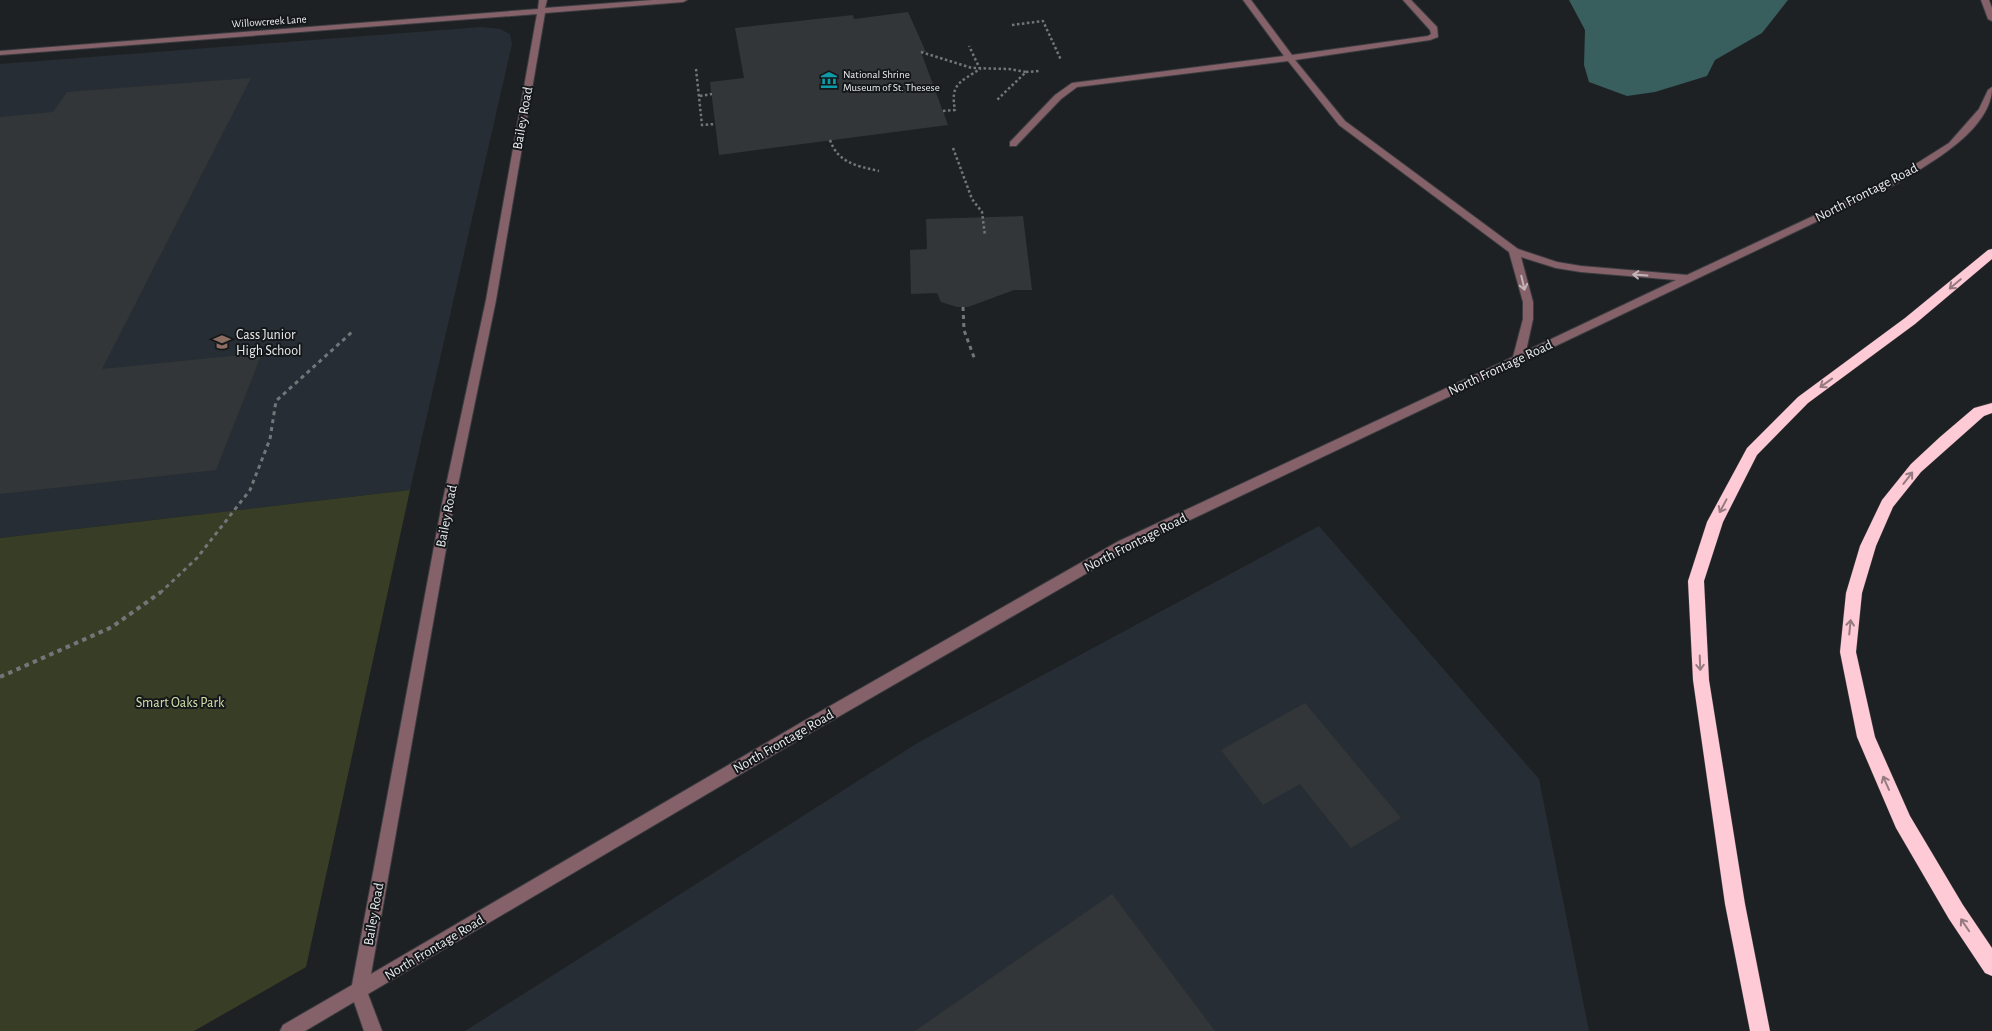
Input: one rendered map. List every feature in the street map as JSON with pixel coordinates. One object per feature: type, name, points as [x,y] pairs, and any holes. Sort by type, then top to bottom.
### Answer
[{"type":"highway","points":[[1760,1031],[1735,904],[1701,680],[1696,581],[1715,522],[1752,452],[1803,400],[1910,322],[1992,252]]},
{"type":"highway","points":[[1992,408],[1979,412],[1945,441],[1916,468],[1887,504],[1868,546],[1854,593],[1848,652],[1866,737],[1903,822],[1956,912],[1992,966]]},
{"type":"street","name":"Willowcreek Lane","points":[[0,53],[541,6],[683,0]]},
{"type":"street","points":[[1246,0],[1342,123],[1514,250],[1556,265],[1581,269],[1689,278]]},
{"type":"street","points":[[1013,144],[1058,97],[1075,85],[1430,38],[1435,34],[1434,30],[1406,0]]},
{"type":"street","points":[[1985,0],[1992,19]]},
{"type":"street","name":"Bailey Road","points":[[373,1031],[359,991],[448,504],[490,300],[541,6]]},
{"type":"street","name":"North Frontage Road","points":[[289,1031],[806,727],[1122,546],[1895,181],[1952,145],[1983,110],[1992,90]]},
{"type":"street","points":[[1514,250],[1528,302],[1528,319],[1518,358]]},
{"type":"path","points":[[1012,24],[1043,21],[1063,64]]},
{"type":"path","points":[[969,46],[980,69]]},
{"type":"path","points":[[921,52],[972,68],[1009,69],[1026,72],[1046,70]]},
{"type":"path","points":[[696,69],[702,125],[715,124]]},
{"type":"path","points":[[943,111],[955,110],[952,95],[958,84],[980,69]]},
{"type":"path","points":[[997,100],[1026,72]]},
{"type":"path","points":[[700,96],[712,94]]},
{"type":"path","points":[[830,140],[832,151],[838,159],[879,171]]},
{"type":"path","points":[[953,148],[972,199],[982,212],[985,236]]},
{"type":"path","points":[[962,306],[964,330],[975,360]]},
{"type":"path","points":[[0,677],[112,627],[169,586],[197,558],[250,490],[270,438],[276,401],[352,332]]},
{"type":"shaded area","name":"Cass Junior High School","points":[[482,27],[500,29],[510,34],[512,44],[410,490],[0,538],[0,64]]},
{"type":"shaded area","points":[[1319,526],[1539,779],[1589,1031],[465,1031],[919,742]]},
{"type":"green space","name":"Smart Oaks Park","points":[[410,490],[306,967],[194,1031],[0,1031],[0,538]]},
{"type":"water","points":[[1569,0],[1788,0],[1762,33],[1715,60],[1707,76],[1655,92],[1627,96],[1589,82],[1584,65],[1585,30]]},
{"type":"building","name":"National Shrine Museum of St. Thesese","points":[[908,12],[926,52],[921,52],[948,125],[719,155],[710,82],[744,78],[735,28],[853,15],[854,19]]},
{"type":"building","points":[[251,78],[102,369],[262,353],[216,470],[0,494],[0,117],[53,112],[67,92]]},
{"type":"building","points":[[1023,216],[1032,290],[1014,290],[968,307],[957,307],[941,302],[937,293],[911,294],[910,250],[927,249],[926,219]]},
{"type":"building","points":[[1305,703],[1401,818],[1351,848],[1300,784],[1263,805],[1221,750]]},
{"type":"building","points":[[1112,894],[1215,1031],[915,1031]]},
{"type":"place","name":"National Shrine Museum of St. Thesese","points":[[829,80]]},
{"type":"place","name":"Cass Junior High School","points":[[222,342]]}]
